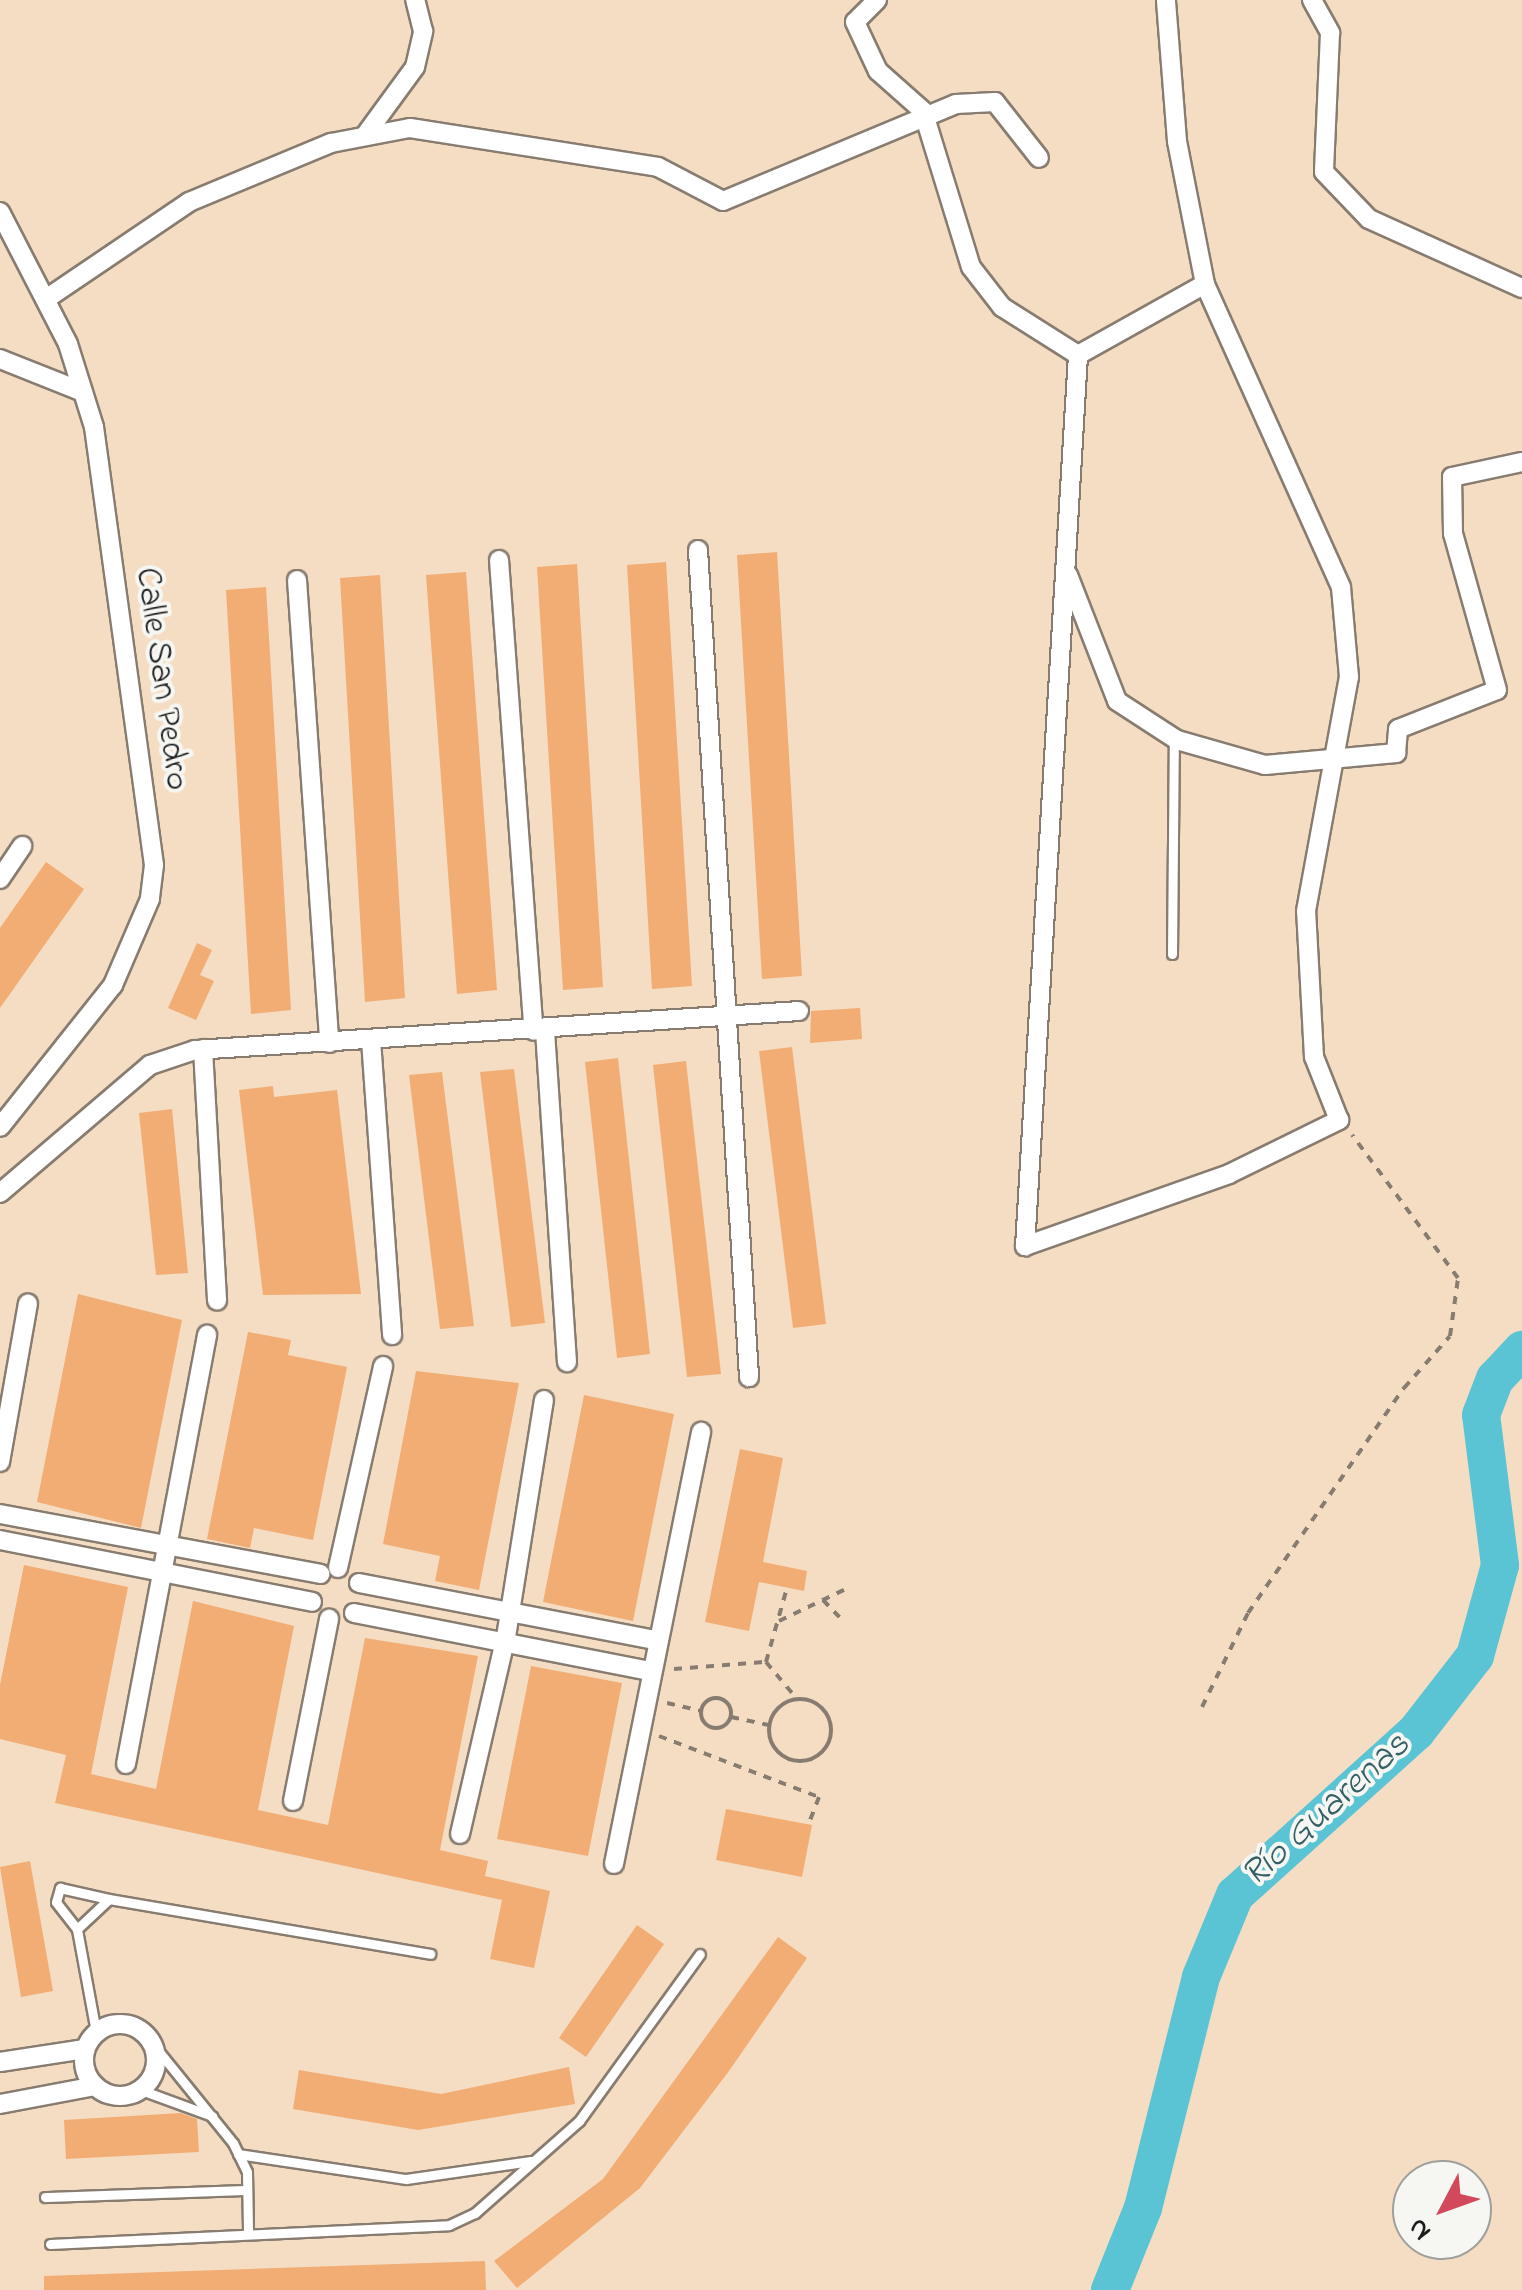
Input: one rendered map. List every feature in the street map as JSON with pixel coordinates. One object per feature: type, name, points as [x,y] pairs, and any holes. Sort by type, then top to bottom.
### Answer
[{"type":"street","points":[[366,134],[415,66],[423,31],[414,0]]},
{"type":"street","points":[[877,0],[855,22],[878,71],[923,111],[970,267],[1002,307],[1078,354]]},
{"type":"street","points":[[1078,354],[1025,1246],[1228,1174],[1339,1120],[1306,1006],[1306,912],[1349,677],[1341,587],[1206,284],[1177,142],[1166,0]]},
{"type":"street","points":[[1312,0],[1330,32],[1324,172],[1368,219],[1522,288]]},
{"type":"street","points":[[46,299],[188,202],[366,134],[410,128],[658,167],[723,201],[746,199],[923,111],[996,102],[1038,158]]},
{"type":"street","name":"Calle San Pedro","points":[[0,212],[46,299],[83,392],[154,865],[150,899],[112,985],[0,1127]]},
{"type":"street","points":[[1078,354],[1206,284]]},
{"type":"street","points":[[0,359],[83,392]]},
{"type":"street","points":[[1063,560],[1117,701],[1174,738],[1264,765],[1396,752],[1398,729],[1497,690],[1452,532],[1452,477],[1522,462]]},
{"type":"street","points":[[698,550],[749,1377]]},
{"type":"street","points":[[499,560],[567,1362]]},
{"type":"street","points":[[296,580],[329,1043]]},
{"type":"street","points":[[0,879],[22,846]]},
{"type":"street","points":[[0,1193],[150,1065],[203,1049],[725,1021],[799,1011]]},
{"type":"street","points":[[371,1040],[392,1335]]},
{"type":"street","points":[[203,1049],[217,1300]]},
{"type":"street","points":[[0,1462],[28,1303]]},
{"type":"street","points":[[126,1764],[206,1335]]},
{"type":"street","points":[[312,1602],[329,1571],[383,1366]]},
{"type":"street","points":[[460,1834],[506,1637],[544,1400]]},
{"type":"street","points":[[614,1864],[656,1640],[701,1432]]},
{"type":"street","points":[[0,1514],[329,1571],[360,1583],[656,1640]]},
{"type":"street","points":[[0,1540],[312,1602],[330,1619]]},
{"type":"street","points":[[354,1613],[360,1583]]},
{"type":"street","points":[[330,1619],[354,1613],[506,1637],[650,1670]]},
{"type":"street","points":[[294,1801],[330,1619]]},
{"type":"street","points":[[0,2092],[92,2082],[122,2096],[141,2090],[156,2064],[152,2043],[126,2024],[96,2032],[85,2049],[92,2082]]},
{"type":"street","points":[[0,2062],[85,2049]]},
{"type":"street","points":[[0,2104],[92,2082]]},
{"type":"lane","points":[[1172,954],[1174,738]]},
{"type":"lane","points":[[96,2032],[76,1930],[56,1902],[60,1888],[430,1954]]},
{"type":"lane","points":[[76,1930],[109,1898]]},
{"type":"lane","points":[[50,2244],[248,2232],[448,2226],[533,2161],[594,2103],[700,1954]]},
{"type":"lane","points":[[152,2043],[214,2117],[238,2154],[247,2190],[248,2232]]},
{"type":"lane","points":[[141,2090],[214,2117]]},
{"type":"lane","points":[[238,2154],[406,2179],[533,2161]]},
{"type":"lane","points":[[45,2197],[247,2190]]},
{"type":"path","points":[[1202,1707],[1248,1614],[1404,1388],[1450,1336],[1458,1278],[1339,1120]]},
{"type":"path","points":[[766,1662],[788,1588]]},
{"type":"path","points":[[779,1621],[848,1588]]},
{"type":"path","points":[[823,1600],[845,1624]]},
{"type":"path","points":[[650,1670],[766,1662]]},
{"type":"path","points":[[766,1662],[797,1699],[830,1720],[820,1754],[784,1758],[769,1726]]},
{"type":"path","points":[[646,1697],[701,1712],[711,1728],[730,1717],[769,1726]]},
{"type":"path","points":[[701,1712],[722,1698],[730,1717]]},
{"type":"path","points":[[769,1726],[797,1699]]},
{"type":"path","points":[[641,1729],[819,1797],[808,1824]]},
{"type":"building","points":[[777,552],[802,976],[762,979],[737,555]]},
{"type":"building","points":[[666,562],[692,986],[652,989],[627,565]]},
{"type":"building","points":[[577,564],[603,987],[563,990],[537,567]]},
{"type":"building","points":[[466,572],[497,990],[457,994],[426,575]]},
{"type":"building","points":[[380,575],[405,998],[365,1002],[340,578]]},
{"type":"building","points":[[266,587],[291,1010],[251,1014],[226,590]]},
{"type":"building","points":[[46,862],[84,889],[0,1008],[0,928]]},
{"type":"building","points":[[197,943],[212,950],[200,975],[214,981],[196,1020],[168,1008]]},
{"type":"building","points":[[860,1008],[862,1039],[810,1043],[811,1011]]},
{"type":"building","points":[[792,1047],[826,1324],[793,1328],[759,1051]]},
{"type":"building","points":[[618,1058],[650,1354],[617,1358],[585,1062]]},
{"type":"building","points":[[686,1061],[721,1374],[687,1377],[653,1065]]},
{"type":"building","points":[[514,1069],[545,1323],[511,1327],[480,1072]]},
{"type":"building","points":[[442,1072],[474,1326],[440,1329],[409,1075]]},
{"type":"building","points":[[273,1086],[274,1097],[337,1090],[361,1294],[263,1295],[239,1090]]},
{"type":"building","points":[[172,1109],[188,1273],[156,1275],[139,1113]]},
{"type":"building","points":[[78,1294],[182,1320],[141,1528],[37,1502]]},
{"type":"building","points":[[248,1332],[291,1340],[288,1355],[347,1367],[313,1540],[254,1528],[250,1548],[207,1539]]},
{"type":"building","points":[[416,1371],[519,1383],[479,1590],[435,1581],[440,1556],[383,1544]]},
{"type":"building","points":[[584,1395],[674,1414],[633,1621],[543,1602]]},
{"type":"building","points":[[740,1449],[783,1458],[763,1562],[807,1571],[804,1591],[759,1582],[749,1631],[705,1622]]},
{"type":"building","points":[[24,1565],[128,1587],[91,1774],[156,1789],[193,1601],[294,1626],[258,1810],[328,1825],[365,1638],[478,1656],[440,1850],[488,1861],[485,1876],[550,1891],[534,1968],[490,1959],[502,1900],[55,1803],[66,1755],[0,1739],[0,1685]]},
{"type":"building","points":[[531,1666],[622,1683],[588,1856],[497,1839]]},
{"type":"building","points":[[726,1809],[812,1825],[802,1877],[716,1860]]},
{"type":"building","points":[[30,1861],[53,1991],[21,1997],[0,1867]]},
{"type":"building","points":[[637,1925],[664,1944],[586,2057],[559,2038]]},
{"type":"building","points":[[778,1937],[807,1958],[729,2071],[640,2188],[517,2288],[494,2261],[603,2179]]},
{"type":"building","points":[[569,2067],[575,2104],[418,2130],[293,2109],[299,2070],[441,2094]]},
{"type":"building","points":[[181,2113],[197,2119],[199,2152],[66,2159],[64,2120]]},
{"type":"building","points":[[485,2261],[486,2290],[44,2290],[44,2276]]},
{"type":"waterway","name":"Río Guarenas","points":[[1110,2290],[1143,2208],[1201,1977],[1235,1895],[1416,1732],[1475,1656],[1500,1565],[1481,1415],[1495,1379],[1522,1350]]}]
